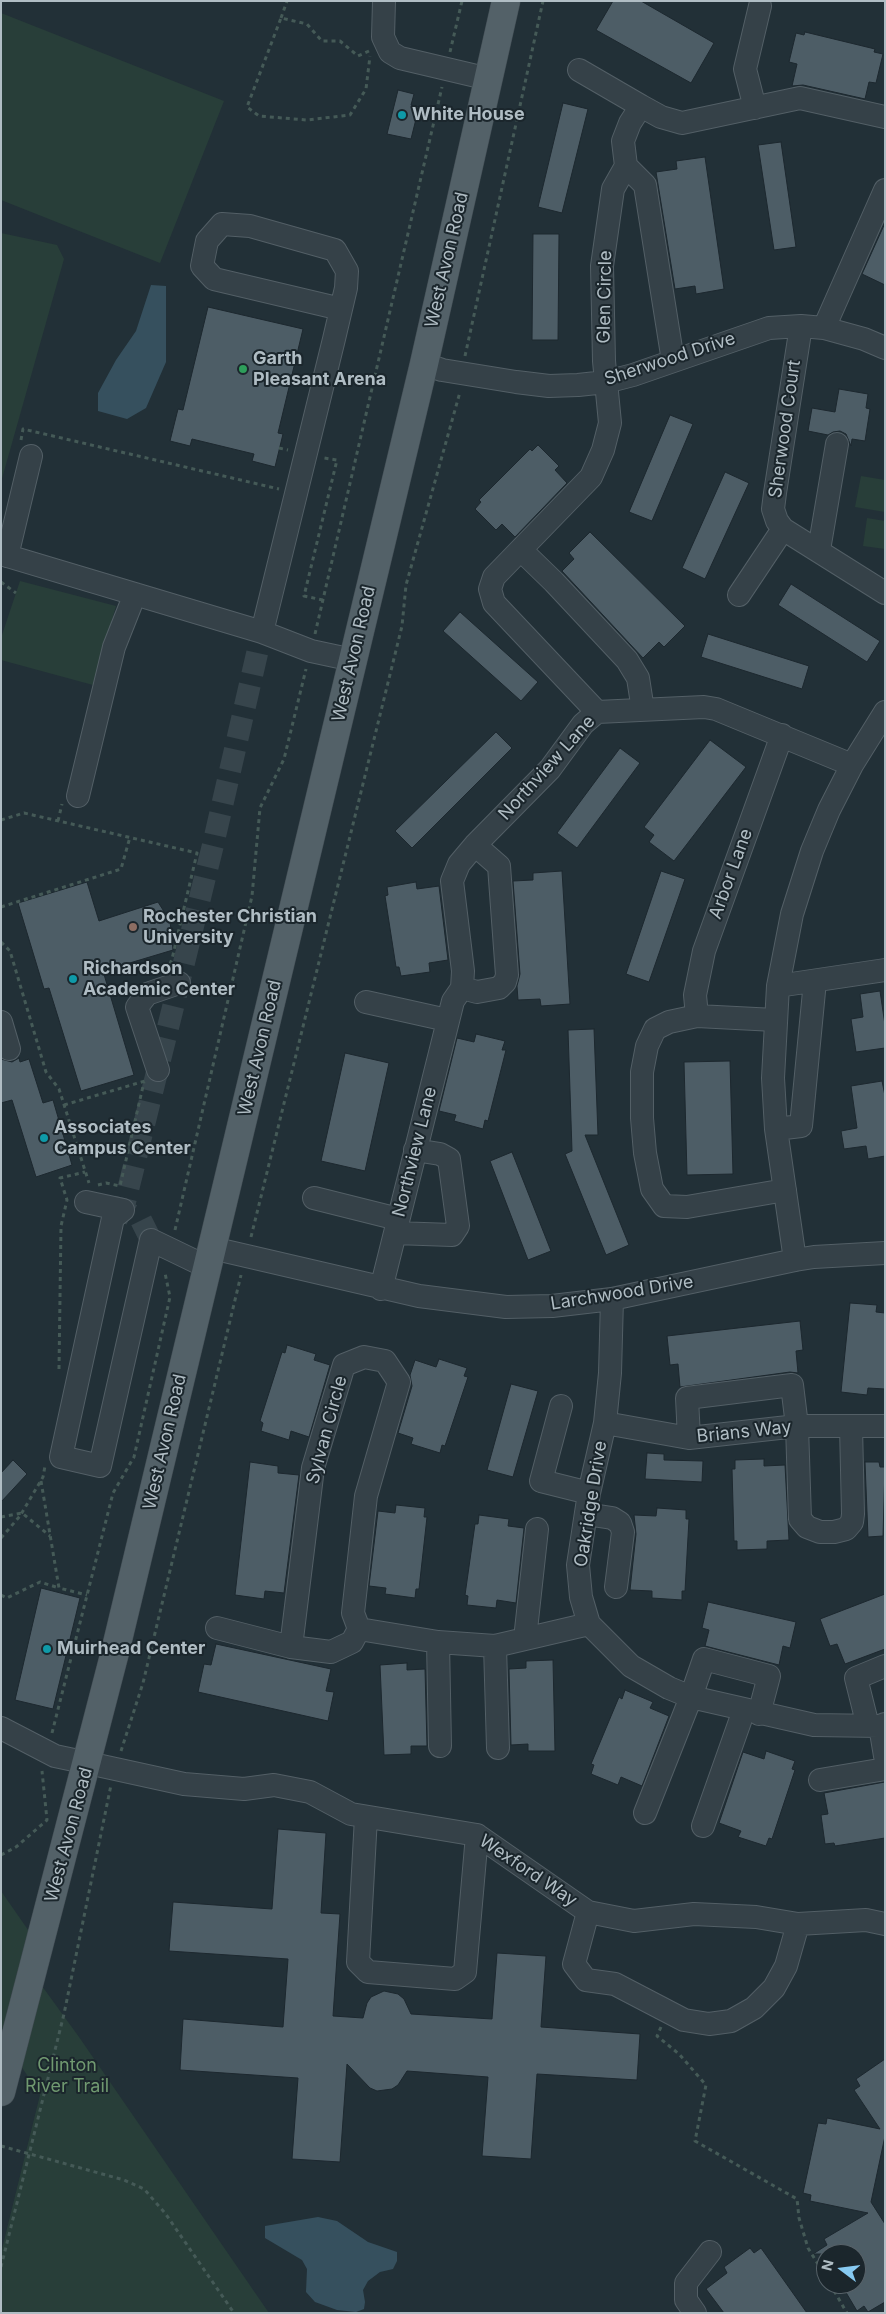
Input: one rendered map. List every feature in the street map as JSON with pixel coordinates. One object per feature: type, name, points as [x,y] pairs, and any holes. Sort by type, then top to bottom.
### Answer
[{"type":"main road","name":"West Avon Road","points":[[1,2092],[88,1763],[210,1258],[424,364],[506,1]]},
{"type":"street","points":[[384,1],[383,37],[390,52],[400,58],[488,79]]},
{"type":"street","points":[[755,108],[745,69],[760,6]]},
{"type":"street","points":[[579,70],[661,118],[682,123],[800,98],[885,118]]},
{"type":"street","points":[[641,106],[630,123],[623,142],[626,166],[645,185],[673,361]]},
{"type":"street","name":"Glen Circle","points":[[494,603],[490,589],[494,577],[591,477],[604,450],[610,423],[604,361],[602,266],[613,189],[626,166]]},
{"type":"street","points":[[824,328],[885,190]]},
{"type":"street","points":[[262,632],[307,454],[341,309],[348,271],[335,250],[250,226],[222,224],[207,241],[202,266],[214,279],[341,309]]},
{"type":"street","name":"Sherwood Drive","points":[[424,364],[461,374],[549,386],[606,382],[673,361],[756,331],[801,326],[824,328],[864,339],[885,348]]},
{"type":"street","name":"Sherwood Court","points":[[783,529],[773,509],[801,326]]},
{"type":"street","points":[[819,550],[837,444]]},
{"type":"street","points":[[25,452],[4,555],[262,632],[311,651],[353,660]]},
{"type":"street","points":[[739,595],[783,529],[885,593]]},
{"type":"street","points":[[521,550],[554,582],[627,660],[638,678],[643,710]]},
{"type":"street","points":[[78,796],[114,646],[135,594]]},
{"type":"street","name":"Northview Lane","points":[[381,1289],[447,1020],[453,1001],[462,988],[463,971],[452,881],[459,864],[475,845],[550,769],[583,724],[598,712],[494,603]]},
{"type":"street","points":[[598,712],[704,706],[782,734],[852,764]]},
{"type":"street","points":[[795,1260],[776,1129],[773,1078],[778,986],[786,940],[797,897],[829,810],[852,764],[885,712]]},
{"type":"street","name":"Arbor Lane","points":[[698,1016],[695,995],[704,951],[782,734]]},
{"type":"street","points":[[462,988],[477,992],[500,988],[505,982],[507,975],[499,866],[475,845]]},
{"type":"street","points":[[778,986],[885,970]]},
{"type":"street","points":[[149,1075],[137,1008],[147,994],[173,977]]},
{"type":"street","points":[[776,1129],[801,1126],[814,981]]},
{"type":"street","points":[[366,1002],[447,1020]]},
{"type":"street","points":[[775,1020],[698,1016],[669,1022],[656,1030],[647,1046],[642,1072],[642,1118],[645,1153],[652,1188],[664,1206],[687,1207],[785,1190]]},
{"type":"street","points":[[1,1022],[9,1049]]},
{"type":"street","points":[[314,1198],[396,1226],[452,1235],[458,1226],[449,1159],[440,1154],[415,1150]]},
{"type":"street","points":[[86,1202],[123,1210],[114,1218],[61,1457],[100,1466],[160,1245]]},
{"type":"street","name":"Larchwood Drive","points":[[160,1245],[210,1258],[246,1256],[381,1289],[460,1303],[506,1307],[552,1306],[612,1298],[814,1257],[885,1253]]},
{"type":"street","name":"Oakridge Drive","points":[[612,1298],[610,1373],[604,1423],[578,1565],[581,1597],[590,1624],[631,1666],[669,1688],[691,1697],[814,1725],[878,1725]]},
{"type":"street","name":"Sylvan Circle","points":[[291,1648],[313,1468],[344,1365],[364,1357],[385,1361],[399,1382],[366,1496],[353,1613],[359,1629]]},
{"type":"street","points":[[689,1438],[688,1398],[792,1385],[797,1426],[800,1519],[807,1527],[820,1532],[834,1532],[846,1529],[852,1522],[851,1426]]},
{"type":"street","points":[[561,1406],[541,1481],[588,1504],[620,1523],[623,1532],[616,1586]]},
{"type":"street","name":"Brians Way","points":[[604,1423],[689,1438],[797,1426],[885,1426]]},
{"type":"street","points":[[525,1639],[537,1529]]},
{"type":"street","points":[[217,1628],[291,1648],[331,1652],[352,1642],[359,1629],[438,1642],[495,1646],[590,1624]]},
{"type":"street","points":[[438,1642],[440,1746]]},
{"type":"street","points":[[495,1646],[498,1748]]},
{"type":"street","points":[[645,1813],[704,1659],[769,1676],[703,1826]]},
{"type":"street","points":[[885,1666],[856,1678],[878,1725],[885,1756]]},
{"type":"street","name":"Wexford Way","points":[[1,1728],[55,1756],[184,1784],[244,1789],[274,1786],[310,1792],[351,1814],[477,1834],[588,1912],[634,1921],[694,1914],[756,1917],[798,1924],[866,1920],[885,1924]]},
{"type":"street","points":[[820,1780],[885,1770]]},
{"type":"street","points":[[366,1817],[358,1962],[368,1972],[455,1979],[465,1972],[477,1834]]},
{"type":"street","points":[[588,1912],[574,1964],[586,1980],[615,1984],[684,2020],[709,2024],[731,2021],[754,2008],[774,1988],[786,1966],[798,1924]]},
{"type":"street","points":[[695,2313],[686,2300],[686,2283],[710,2252]]},
{"type":"path","points":[[281,18],[307,24],[322,41],[340,41],[358,56],[370,50],[366,89],[350,115],[307,120],[258,116],[247,107],[287,1]]},
{"type":"path","points":[[1,1855],[16,1847],[47,1820],[41,1773],[112,1493],[134,1457],[170,1297],[164,1274],[160,1245],[252,896],[260,808],[284,759],[323,600],[462,1]]},
{"type":"path","points":[[1,2267],[64,2014],[115,1768],[143,1683],[246,1256],[400,636],[406,584],[460,395],[461,374],[543,1]]},
{"type":"path","points":[[25,452],[23,428],[282,490]]},
{"type":"path","points":[[280,448],[337,460],[304,596],[323,600]]},
{"type":"path","points":[[1,582],[16,593]]},
{"type":"path","points":[[1,820],[24,813],[197,853],[172,959],[173,977]]},
{"type":"path","points":[[1,907],[122,869],[130,837]]},
{"type":"path","points":[[1,942],[10,950],[46,1072],[59,1089],[90,1186],[106,1183],[120,1186],[149,1075]]},
{"type":"path","points":[[64,1105],[149,1075]]},
{"type":"path","points":[[59,1371],[61,1226],[67,1200],[60,1178],[85,1172]]},
{"type":"path","points":[[1,1538],[22,1513],[40,1481],[47,1458]]},
{"type":"path","points":[[40,1481],[59,1588]]},
{"type":"path","points":[[1,1517],[22,1513]]},
{"type":"path","points":[[22,1513],[50,1536]]},
{"type":"path","points":[[1,1595],[7,1598],[40,1582],[87,1595]]},
{"type":"path","points":[[667,2012],[657,2036],[679,2054],[706,2084],[695,2141],[797,2199],[799,2218],[808,2248],[816,2261]]},
{"type":"path","points":[[1,2146],[30,2152],[124,2180],[144,2189],[165,2213],[234,2313]]},
{"type":"path","points":[[836,2294],[848,2313]]},
{"type":"green space","points":[[1,13],[224,101],[160,263],[1,200]]},
{"type":"green space","points":[[1,233],[57,245],[64,259],[1,482]]},
{"type":"green space","points":[[861,476],[885,480],[885,512],[855,507]]},
{"type":"green space","points":[[867,518],[885,521],[885,549],[863,546]]},
{"type":"green space","points":[[20,581],[116,606],[93,685],[1,660],[1,638]]},
{"type":"green space","name":"Clinton River Trail","points":[[1,1891],[33,1937],[26,1964],[79,2037],[269,2313],[1,2313],[1,2253],[40,2095],[6,2043],[8,2036],[1,2026]]},
{"type":"water","points":[[151,285],[166,286],[166,362],[146,408],[127,419],[98,411],[98,393],[116,360],[136,331]]},
{"type":"water","points":[[318,2217],[337,2221],[368,2242],[397,2252],[397,2261],[393,2269],[380,2272],[368,2281],[363,2290],[364,2309],[356,2312],[337,2310],[315,2302],[306,2292],[307,2269],[302,2260],[265,2238],[265,2226]]},
{"type":"building","points":[[613,1],[641,1],[714,43],[691,83],[596,30]]},
{"type":"building","points":[[805,32],[875,49],[874,52],[883,54],[876,83],[869,82],[865,99],[803,85],[792,86],[797,64],[789,62],[796,33],[804,35]]},
{"type":"building","name":"White House","points":[[398,90],[414,94],[411,105],[419,107],[411,139],[387,134]]},
{"type":"building","points":[[563,103],[588,109],[562,213],[538,207]]},
{"type":"building","points":[[781,142],[796,247],[774,250],[758,145]]},
{"type":"building","points":[[705,157],[724,289],[696,294],[695,286],[675,289],[656,172],[677,169],[676,161]]},
{"type":"building","points":[[885,223],[885,285],[862,274]]},
{"type":"building","points":[[533,234],[559,234],[558,340],[532,340]]},
{"type":"building","name":"Garth Pleasant Arena","points":[[208,307],[303,329],[278,433],[283,434],[275,467],[252,461],[254,454],[192,439],[190,446],[170,441],[178,409],[183,410]]},
{"type":"building","points":[[839,389],[868,394],[866,408],[870,409],[865,441],[852,439],[851,446],[846,434],[840,431],[828,435],[808,431],[812,408],[835,412]]},
{"type":"building","points":[[670,415],[693,424],[652,521],[629,512]]},
{"type":"building","points":[[538,445],[559,466],[555,470],[567,483],[515,537],[502,524],[496,530],[475,509],[481,502],[479,500],[530,449],[532,451]]},
{"type":"building","points":[[725,472],[749,483],[705,579],[682,568]]},
{"type":"building","points":[[590,532],[685,626],[664,647],[659,642],[643,658],[562,571],[574,559],[569,553]]},
{"type":"building","points":[[791,584],[880,641],[867,662],[778,605]]},
{"type":"building","points":[[460,612],[538,682],[521,701],[443,631]]},
{"type":"building","points":[[708,634],[809,666],[802,689],[701,657]]},
{"type":"building","points":[[496,732],[512,748],[412,848],[395,831]]},
{"type":"building","points":[[710,740],[746,767],[674,861],[649,842],[654,835],[644,827]]},
{"type":"building","points":[[620,748],[640,763],[577,848],[557,833]]},
{"type":"building","points":[[562,871],[570,1004],[541,1006],[540,999],[518,1000],[517,986],[520,974],[513,881],[533,880],[533,873]]},
{"type":"building","points":[[661,871],[685,879],[649,982],[626,974]]},
{"type":"building","name":"Richardson Academic Center","points":[[87,882],[99,921],[158,902],[170,921],[173,950],[103,971],[134,1075],[81,1091],[49,988],[44,989],[18,903]]},
{"type":"building","points":[[416,882],[417,889],[439,886],[448,960],[429,963],[430,972],[401,976],[399,967],[396,967],[385,896],[388,895],[387,887]]},
{"type":"building","points":[[880,991],[885,1025],[885,1048],[856,1052],[851,1019],[863,1017],[860,994]]},
{"type":"building","points":[[594,1029],[598,1135],[585,1135],[629,1245],[606,1255],[565,1154],[572,1151],[568,1030]]},
{"type":"building","points":[[476,1034],[505,1041],[502,1050],[506,1050],[488,1121],[485,1120],[483,1129],[454,1121],[456,1115],[439,1111],[457,1038],[474,1042]]},
{"type":"building","points":[[345,1053],[389,1063],[365,1171],[321,1161]]},
{"type":"building","name":"Associates Campus Center","points":[[19,1058],[20,1062],[29,1059],[43,1103],[53,1100],[72,1165],[36,1177],[12,1100],[1,1103],[1,1059],[12,1062]]},
{"type":"building","points":[[730,1061],[733,1174],[687,1175],[684,1062]]},
{"type":"building","points":[[882,1081],[885,1096],[885,1156],[868,1159],[866,1146],[844,1149],[841,1131],[857,1128],[851,1086]]},
{"type":"building","points":[[512,1152],[551,1251],[528,1260],[490,1161]]},
{"type":"building","points":[[850,1303],[877,1305],[876,1312],[885,1313],[885,1389],[868,1388],[867,1395],[841,1392]]},
{"type":"building","points":[[800,1321],[803,1350],[796,1351],[798,1373],[790,1372],[680,1387],[678,1364],[670,1365],[667,1336]]},
{"type":"building","points":[[287,1345],[316,1354],[314,1360],[330,1365],[309,1437],[291,1431],[289,1440],[261,1431],[263,1423],[260,1421],[282,1352],[285,1353]]},
{"type":"building","points":[[439,1359],[467,1368],[464,1376],[468,1377],[445,1446],[442,1445],[440,1453],[411,1444],[413,1438],[398,1433],[412,1386],[410,1375],[415,1360],[436,1367]]},
{"type":"building","points":[[511,1384],[538,1391],[513,1477],[487,1470]]},
{"type":"building","points":[[647,1453],[664,1454],[664,1460],[703,1461],[702,1482],[645,1479]]},
{"type":"building","points":[[764,1459],[764,1466],[785,1465],[789,1540],[767,1541],[767,1549],[737,1550],[737,1541],[734,1541],[732,1469],[735,1469],[735,1460]]},
{"type":"building","points":[[13,1460],[27,1474],[1,1502],[1,1473]]},
{"type":"building","points":[[250,1462],[278,1466],[278,1473],[299,1475],[284,1593],[265,1591],[264,1599],[235,1595]]},
{"type":"building","points":[[865,1462],[879,1462],[880,1467],[885,1467],[883,1536],[868,1537]]},
{"type":"building","points":[[396,1505],[425,1508],[424,1517],[427,1517],[419,1589],[416,1589],[415,1598],[385,1594],[386,1588],[369,1586],[378,1511],[395,1513]]},
{"type":"building","points":[[657,1508],[686,1510],[686,1519],[689,1519],[685,1591],[682,1591],[682,1600],[652,1598],[652,1591],[630,1590],[636,1534],[634,1515],[656,1516]]},
{"type":"building","points":[[479,1515],[509,1519],[508,1526],[524,1528],[516,1603],[497,1600],[496,1608],[467,1605],[468,1596],[465,1595],[475,1524],[478,1524]]},
{"type":"building","name":"Muirhead Center","points":[[41,1588],[80,1598],[53,1709],[15,1700]]},
{"type":"building","points":[[885,1594],[885,1649],[845,1664],[837,1644],[830,1646],[820,1619]]},
{"type":"building","points":[[708,1602],[796,1622],[790,1648],[783,1646],[779,1665],[705,1646],[709,1630],[702,1628]]},
{"type":"building","points":[[216,1644],[331,1669],[326,1691],[334,1692],[328,1721],[198,1692],[204,1664],[211,1665]]},
{"type":"building","points":[[553,1660],[555,1751],[528,1751],[528,1744],[511,1745],[509,1669],[526,1668],[526,1661]]},
{"type":"building","points":[[407,1663],[407,1670],[425,1669],[427,1746],[411,1746],[411,1754],[384,1755],[380,1665]]},
{"type":"building","points":[[625,1690],[653,1702],[650,1708],[669,1716],[642,1786],[621,1777],[618,1785],[591,1774],[594,1765],[591,1764],[619,1697],[622,1699]]},
{"type":"building","points":[[766,1751],[795,1761],[792,1769],[795,1770],[772,1839],[769,1838],[766,1846],[738,1837],[741,1831],[719,1823],[743,1752],[764,1759]]},
{"type":"building","points":[[885,1782],[885,1838],[835,1846],[834,1843],[825,1844],[821,1815],[828,1814],[824,1793]]},
{"type":"building","points":[[278,1829],[326,1833],[321,1913],[340,1914],[333,2016],[363,2018],[367,2003],[371,1997],[384,1991],[398,1994],[404,1999],[411,2014],[492,2019],[497,1953],[546,1956],[541,2027],[640,2034],[637,2080],[537,2074],[531,2159],[482,2156],[488,2077],[407,2071],[398,2085],[392,2089],[377,2091],[370,2088],[347,2064],[340,2162],[292,2159],[298,2078],[180,2070],[183,2019],[283,2027],[288,1959],[169,1951],[173,1902],[272,1909]]},
{"type":"building","points":[[885,2059],[885,2136],[871,2202],[885,2224],[885,2302],[868,2312],[864,2306],[857,2311],[847,2294],[866,2294],[866,2244],[826,2244],[824,2239],[868,2213],[810,2201],[811,2195],[803,2193],[818,2123],[826,2124],[827,2118],[880,2129],[854,2090],[860,2086],[856,2079]]},
{"type":"building","points":[[750,2248],[754,2253],[761,2248],[807,2313],[724,2313],[706,2289],[727,2273],[724,2267]]},
{"type":"tunnel","points":[[151,1240],[141,1220],[123,1210],[213,845],[262,632]]},
{"type":"place","name":"White House","points":[[402,115]]},
{"type":"place","name":"Garth Pleasant Arena","points":[[243,369]]},
{"type":"place","name":"Rochester Christian University","points":[[133,927]]},
{"type":"place","name":"Richardson Academic Center","points":[[73,979]]},
{"type":"place","name":"Associates Campus Center","points":[[44,1138]]},
{"type":"place","name":"Muirhead Center","points":[[47,1649]]}]
